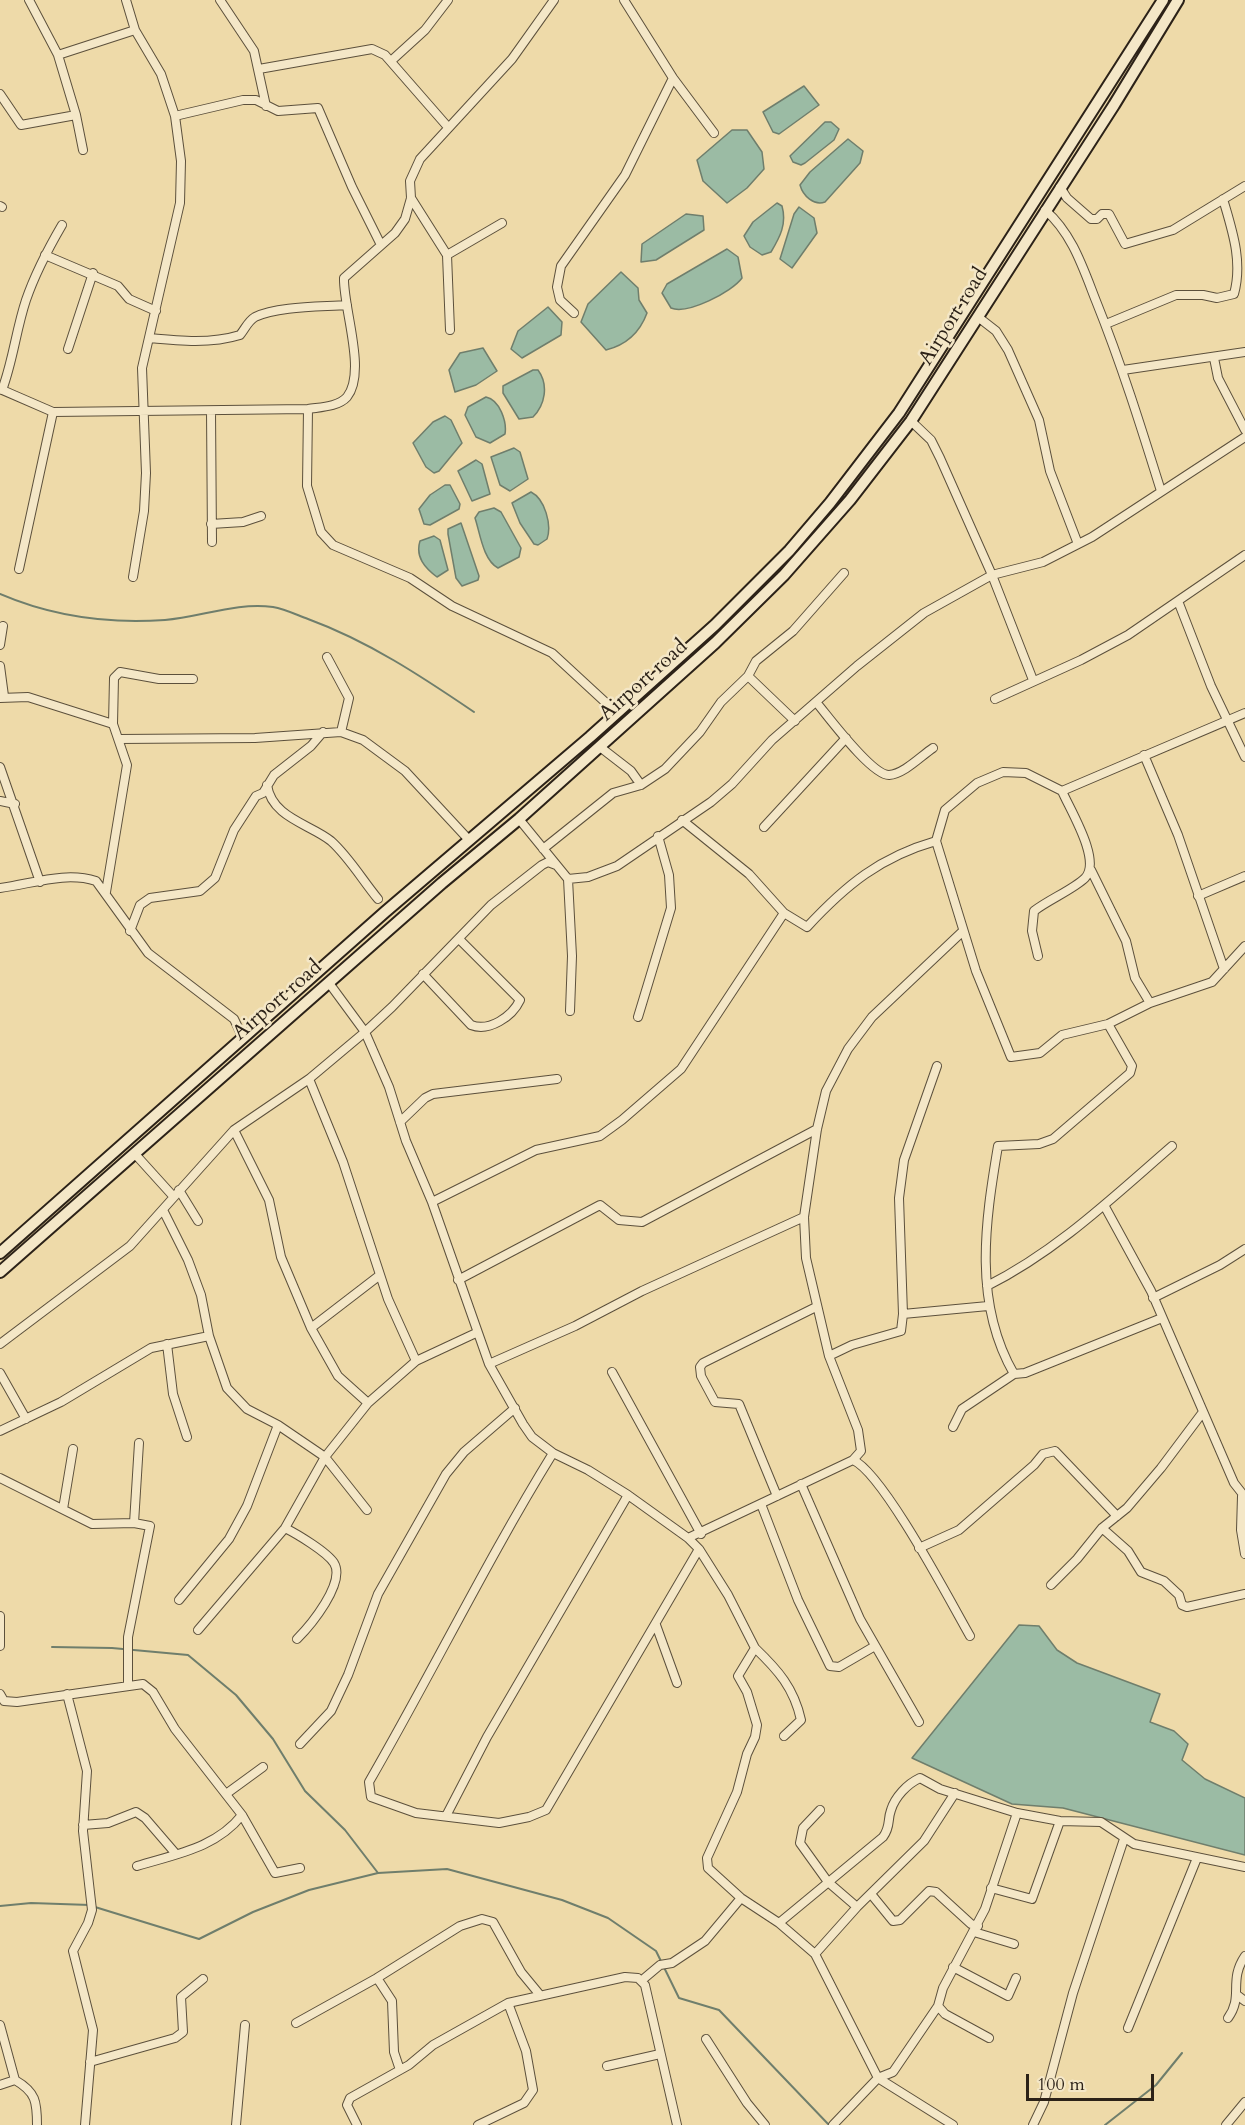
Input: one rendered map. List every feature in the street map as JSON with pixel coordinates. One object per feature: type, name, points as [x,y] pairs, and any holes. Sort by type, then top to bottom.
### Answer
[{"type":"main road","name":"Airport road","points":[[0,1253],[410,890],[617,713],[757,584],[789,551],[831,503],[899,413],[1163,0]]},
{"type":"main road","name":"Airport road","points":[[0,1272],[600,747],[737,622],[783,575],[850,500],[911,422],[1114,105],[1178,0]]},
{"type":"main road","points":[[656,678],[664,688]]},
{"type":"main road","points":[[410,890],[421,902]]},
{"type":"street","points":[[29,0],[58,56],[76,115],[82,150]]},
{"type":"street","points":[[126,0],[135,30],[162,74],[175,116],[181,161],[180,203],[142,368],[146,474],[144,511],[133,577]]},
{"type":"street","points":[[391,61],[425,30],[448,0]]},
{"type":"street","points":[[63,225],[45,255],[25,302],[12,363],[1,390],[52,412],[308,409],[336,404],[347,397],[351,387],[354,360],[344,278],[381,245],[405,219],[411,198],[410,181],[414,169],[447,126],[512,59],[554,0]]},
{"type":"street","points":[[624,0],[674,78],[714,133]]},
{"type":"street","points":[[1114,105],[1121,99],[1183,0]]},
{"type":"street","points":[[224,1],[254,51],[266,106]]},
{"type":"street","points":[[58,56],[135,30]]},
{"type":"street","points":[[259,69],[372,49],[380,51],[447,126]]},
{"type":"street","points":[[574,312],[560,300],[557,287],[561,266],[625,175],[674,78]]},
{"type":"street","points":[[0,94],[21,125],[76,115]]},
{"type":"street","points":[[175,116],[231,101],[256,100],[278,111],[318,108],[352,187],[381,245]]},
{"type":"street","points":[[1060,187],[1067,198],[1091,219],[1109,214],[1125,244],[1173,230],[1245,186]]},
{"type":"street","points":[[411,198],[447,255],[450,330]]},
{"type":"street","points":[[1106,324],[1176,295],[1203,295],[1217,298],[1234,294],[1238,281],[1236,245],[1223,199]]},
{"type":"street","points":[[1045,210],[1057,220],[1076,251],[1123,370],[1161,491]]},
{"type":"street","points":[[447,255],[502,223]]},
{"type":"street","points":[[45,255],[93,273],[118,286],[129,298],[156,311]]},
{"type":"street","points":[[68,350],[93,273]]},
{"type":"street","points":[[150,338],[185,341],[228,339],[240,335],[249,322],[265,314],[346,305]]},
{"type":"street","points":[[978,316],[996,332],[1008,350],[1039,420],[1050,471],[1078,544]]},
{"type":"street","points":[[1123,370],[1245,352]]},
{"type":"street","points":[[1214,358],[1218,378],[1245,430]]},
{"type":"street","points":[[308,409],[307,486],[321,532],[333,545],[410,578],[452,606],[552,653],[617,713]]},
{"type":"street","points":[[210,411],[212,542]]},
{"type":"street","points":[[19,569],[52,412]]},
{"type":"street","points":[[911,422],[931,440],[940,458],[992,575],[1033,680]]},
{"type":"street","points":[[568,879],[588,878],[617,866],[711,802],[732,784],[772,740],[924,613],[992,575],[1043,562],[1078,544],[1245,437]]},
{"type":"street","points":[[211,524],[243,522],[261,516]]},
{"type":"street","points":[[995,699],[1109,645],[1245,555]]},
{"type":"street","points":[[543,849],[613,794],[640,785],[666,769],[700,732],[721,702],[748,675],[756,661],[793,631],[816,602],[844,573]]},
{"type":"street","points":[[1178,601],[1211,686],[1245,757]]},
{"type":"street","points":[[0,645],[3,626]]},
{"type":"street","points":[[327,657],[349,698],[341,732]]},
{"type":"street","points":[[0,666],[2,697],[28,697],[113,724]]},
{"type":"street","points":[[106,892],[127,765],[113,724],[114,678],[120,672],[159,679],[193,679]]},
{"type":"street","points":[[748,675],[795,721]]},
{"type":"street","points":[[816,702],[846,738],[880,772],[887,775],[899,772],[933,748]]},
{"type":"street","points":[[1062,791],[1144,755],[1230,722],[1245,713]]},
{"type":"street","points":[[130,931],[140,905],[150,898],[200,891],[207,887],[214,878],[234,830],[256,796],[263,793],[266,783],[323,732]]},
{"type":"street","points":[[119,739],[255,738],[341,732],[363,740],[405,771],[469,840]]},
{"type":"street","points":[[764,827],[846,738]]},
{"type":"street","points":[[600,747],[631,771],[640,785]]},
{"type":"street","points":[[1144,755],[1178,835],[1224,969]]},
{"type":"street","points":[[0,767],[15,804],[39,882]]},
{"type":"street","points":[[1150,1003],[1135,978],[1126,941],[1091,870],[1089,851],[1062,791],[1026,773],[1004,772],[977,783],[945,810],[936,841],[958,909],[962,932],[1007,1051],[1011,1056],[1041,1053],[1062,1035],[1107,1024],[1150,1003],[1212,982],[1245,946]]},
{"type":"street","points":[[266,783],[271,797],[285,814],[330,840],[378,899]]},
{"type":"street","points":[[0,801],[15,804]]},
{"type":"street","points":[[519,819],[568,879],[572,956],[570,1011]]},
{"type":"street","points":[[682,820],[749,874],[784,913],[807,927],[835,897],[870,868],[911,848],[936,841]]},
{"type":"street","points":[[638,1017],[671,908],[669,875],[658,836]]},
{"type":"street","points":[[0,1344],[130,1246],[234,1130],[309,1079],[364,1032],[459,939],[490,905],[521,879],[548,862],[556,865]]},
{"type":"street","points":[[1038,956],[1032,931],[1034,911],[1084,879],[1091,870]]},
{"type":"street","points":[[1198,896],[1245,876]]},
{"type":"street","points":[[0,888],[60,877],[84,877],[96,881],[148,953],[234,1019],[243,1038]]},
{"type":"street","points":[[432,1202],[536,1150],[600,1136],[622,1120],[681,1069],[784,913]]},
{"type":"street","points":[[688,1538],[702,1534],[853,1460],[861,1451],[858,1430],[829,1356],[806,1258],[804,1216],[817,1129],[826,1091],[848,1049],[872,1017],[962,932]]},
{"type":"street","points":[[423,974],[471,1024],[480,1028],[492,1026],[517,1007],[520,1000],[459,939]]},
{"type":"street","points":[[329,982],[364,1032],[389,1087],[400,1122],[432,1202],[476,1333],[489,1364],[532,1437],[554,1453],[588,1470],[628,1495],[688,1538],[699,1549],[728,1595],[755,1648],[778,1669],[797,1700],[801,1720],[784,1736]]},
{"type":"street","points":[[1014,1374],[1003,1354],[988,1306],[984,1258],[989,1199],[998,1146],[1040,1144],[1053,1139],[1130,1073],[1132,1066],[1107,1024]]},
{"type":"street","points":[[829,1356],[852,1345],[902,1331],[899,1198],[903,1170],[937,1066]]},
{"type":"street","points":[[309,1079],[344,1162],[380,1275],[416,1361]]},
{"type":"street","points":[[400,1122],[425,1098],[433,1094],[557,1079]]},
{"type":"street","points":[[458,1280],[600,1205],[619,1220],[642,1222],[817,1129]]},
{"type":"street","points":[[234,1130],[269,1200],[281,1257],[311,1328],[338,1376],[368,1403]]},
{"type":"street","points":[[987,1286],[1017,1271],[1057,1244],[1172,1146]]},
{"type":"street","points":[[135,1155],[176,1193],[198,1221]]},
{"type":"street","points":[[1104,1205],[1127,1243],[1154,1298],[1203,1412],[1244,1496],[1241,1530],[1245,1554]]},
{"type":"street","points":[[163,1210],[188,1260],[201,1295],[209,1336],[227,1388],[247,1409],[278,1425],[325,1457],[367,1510]]},
{"type":"street","points":[[489,1364],[576,1326],[642,1291],[804,1216]]},
{"type":"street","points":[[1154,1298],[1220,1265],[1245,1249]]},
{"type":"street","points":[[311,1328],[380,1275]]},
{"type":"street","points":[[903,1314],[988,1306]]},
{"type":"street","points":[[777,1496],[739,1404],[715,1401],[701,1376],[700,1366],[816,1307]]},
{"type":"street","points":[[953,1427],[962,1409],[1014,1374],[1025,1373],[1162,1318]]},
{"type":"street","points":[[198,1630],[285,1528],[325,1457],[368,1403],[416,1361],[476,1333]]},
{"type":"street","points":[[0,1431],[61,1402],[132,1358],[167,1344],[209,1336]]},
{"type":"street","points":[[167,1344],[173,1394],[187,1437]]},
{"type":"street","points":[[612,1372],[702,1534]]},
{"type":"street","points":[[0,1373],[26,1419]]},
{"type":"street","points":[[300,1744],[331,1711],[348,1675],[378,1594],[446,1474],[464,1452],[515,1408]]},
{"type":"street","points":[[1051,1585],[1077,1559],[1102,1528],[1117,1516],[1161,1468],[1203,1412]]},
{"type":"street","points":[[179,1600],[229,1539],[247,1506],[278,1425]]},
{"type":"street","points":[[134,1523],[139,1443]]},
{"type":"street","points":[[63,1509],[73,1449]]},
{"type":"street","points":[[920,1548],[959,1530],[1034,1465],[1043,1454],[1054,1451],[1117,1516]]},
{"type":"street","points":[[554,1453],[513,1518],[428,1681],[369,1782],[371,1797],[416,1814],[499,1823],[529,1817],[546,1810],[699,1549]]},
{"type":"street","points":[[853,1460],[872,1475],[920,1548],[970,1636]]},
{"type":"street","points":[[0,1478],[92,1524],[134,1523],[150,1526],[128,1637],[128,1686]]},
{"type":"street","points":[[801,1484],[860,1619],[919,1722]]},
{"type":"street","points":[[446,1816],[486,1737],[628,1495]]},
{"type":"street","points":[[761,1504],[798,1600],[830,1666],[840,1667],[875,1646]]},
{"type":"street","points":[[285,1528],[333,1561],[336,1571],[325,1606],[297,1640]]},
{"type":"street","points":[[1102,1528],[1128,1551],[1141,1572],[1164,1581],[1179,1595],[1197,1605],[1245,1594]]},
{"type":"street","points":[[0,1616],[0,1646]]},
{"type":"street","points":[[656,1625],[676,1683]]},
{"type":"street","points":[[755,1648],[738,1676],[747,1692],[757,1725],[755,1737],[747,1754],[737,1792],[706,1864],[719,1880],[741,1899],[779,1923],[815,1954],[878,2078],[953,2125]]},
{"type":"street","points":[[0,1694],[4,1701],[17,1702],[143,1684],[153,1692],[175,1729],[242,1815],[274,1873],[300,1868]]},
{"type":"street","points":[[67,1694],[87,1771],[83,1825],[92,1910],[73,1951],[93,2030],[85,2125]]},
{"type":"street","points":[[226,1794],[263,1767]]},
{"type":"street","points":[[779,1923],[883,1837],[890,1827],[890,1812],[897,1798],[912,1781],[920,1778],[955,1793],[1017,1813],[1060,1821],[1101,1822],[1124,1839],[1142,1846],[1245,1867]]},
{"type":"street","points":[[815,1954],[857,1907],[924,1841],[955,1793]]},
{"type":"street","points":[[820,1810],[803,1828],[799,1839],[828,1882],[857,1907]]},
{"type":"street","points":[[83,1825],[108,1823],[136,1812],[145,1818],[176,1854]]},
{"type":"street","points":[[833,2125],[878,2078],[893,2072],[938,2006],[953,1967],[976,1929],[1017,1813]]},
{"type":"street","points":[[137,1866],[216,1840],[242,1815]]},
{"type":"street","points":[[991,1888],[1032,1899],[1060,1821]]},
{"type":"street","points":[[1033,2125],[1044,2102],[1073,1993],[1124,1839]]},
{"type":"street","points":[[1128,2028],[1197,1858]]},
{"type":"street","points":[[870,1894],[893,1921],[900,1920],[929,1891],[936,1892],[976,1929],[1014,1944]]},
{"type":"street","points":[[641,1981],[660,1965],[672,1963],[705,1941],[741,1899]]},
{"type":"street","points":[[296,2023],[377,1978],[460,1926],[482,1919],[493,1922],[521,1972],[540,1995]]},
{"type":"street","points":[[1228,2018],[1235,2008],[1237,1995],[1234,1978],[1245,1956]]},
{"type":"street","points":[[953,1967],[1008,1996],[1016,1978]]},
{"type":"street","points":[[357,2125],[347,2105],[350,2098],[399,2070],[433,2045],[508,2003],[625,1977],[638,1978],[641,1981],[651,2006],[677,2125]]},
{"type":"street","points":[[90,2062],[175,2038],[183,2032],[181,1997],[203,1978]]},
{"type":"street","points":[[377,1978],[392,2001],[394,2052],[399,2070]]},
{"type":"street","points":[[1237,1995],[1245,2001]]},
{"type":"street","points":[[478,2125],[524,2103],[533,2090],[526,2051],[508,2003]]},
{"type":"street","points":[[938,2006],[945,2014],[989,2038]]},
{"type":"street","points":[[0,2025],[15,2080],[29,2088],[34,2099],[37,2125]]},
{"type":"street","points":[[236,2125],[245,2025]]},
{"type":"street","points":[[706,2039],[747,2103],[765,2125]]},
{"type":"street","points":[[607,2066],[660,2054]]},
{"type":"street","points":[[0,2085],[15,2080]]},
{"type":"street","points":[[1226,2125],[1245,2102]]},
{"type":"shaded area","points":[[804,86],[819,105],[779,134],[773,132],[763,112]]},
{"type":"shaded area","points":[[825,122],[831,122],[839,129],[834,140],[805,163],[801,165],[793,162],[790,156]]},
{"type":"shaded area","points":[[732,130],[747,130],[762,152],[764,169],[747,188],[727,203],[703,181],[697,160]]},
{"type":"shaded area","points":[[848,139],[863,151],[860,163],[825,202],[813,201],[806,196],[800,185],[810,172]]},
{"type":"shaded area","points":[[777,203],[782,206],[784,219],[782,230],[771,252],[762,255],[750,247],[744,236],[753,222]]},
{"type":"shaded area","points":[[799,207],[814,218],[817,233],[792,268],[780,259],[794,214]]},
{"type":"shaded area","points":[[686,214],[703,216],[704,230],[656,260],[641,262],[642,244]]},
{"type":"shaded area","points":[[727,249],[738,257],[742,278],[737,284],[698,305],[671,308],[662,293],[667,284]]},
{"type":"shaded area","points":[[621,272],[638,288],[639,300],[647,313],[631,337],[620,345],[606,350],[581,322],[588,304]]},
{"type":"shaded area","points":[[548,307],[562,322],[561,335],[522,358],[511,349],[518,331]]},
{"type":"shaded area","points":[[483,348],[497,371],[476,385],[455,392],[449,370],[460,353]]},
{"type":"shaded area","points":[[533,370],[538,370],[544,382],[543,401],[533,417],[519,419],[503,393],[503,386]]},
{"type":"shaded area","points":[[486,397],[499,407],[504,418],[505,429],[505,434],[490,443],[476,437],[465,415],[468,407]]},
{"type":"shaded area","points":[[445,416],[451,420],[462,443],[439,471],[434,473],[426,467],[413,443],[433,422]]},
{"type":"shaded area","points":[[514,448],[520,452],[528,479],[510,491],[500,485],[491,457]]},
{"type":"shaded area","points":[[476,460],[482,464],[490,494],[472,501],[458,471]]},
{"type":"shaded area","points":[[445,485],[450,485],[460,504],[459,509],[430,525],[424,524],[419,509],[430,495]]},
{"type":"shaded area","points":[[531,492],[544,506],[549,527],[547,539],[538,545],[534,544],[520,523],[512,503]]},
{"type":"shaded area","points":[[494,508],[501,512],[521,548],[519,557],[498,568],[485,553],[475,518],[479,512]]},
{"type":"shaded area","points":[[461,523],[479,576],[478,580],[462,586],[456,578],[448,534],[448,529]]},
{"type":"shaded area","points":[[434,536],[440,540],[448,570],[437,577],[425,566],[419,552],[420,541]]},
{"type":"shaded area","points":[[1019,1625],[1039,1626],[1057,1650],[1077,1663],[1160,1694],[1150,1722],[1174,1731],[1188,1744],[1182,1760],[1205,1779],[1245,1798],[1245,1855],[1063,1808],[1012,1804],[912,1758]]},
{"type":"waterway","points":[[0,594],[19,602],[60,613],[123,621],[165,620],[246,606],[277,608],[330,628],[373,649],[474,712]]},
{"type":"waterway","points":[[52,1647],[112,1648],[188,1655],[236,1695],[273,1739],[305,1791],[345,1830],[378,1873]]},
{"type":"waterway","points":[[95,1907],[199,1939],[253,1912],[309,1890],[378,1873],[447,1869],[562,1900],[608,1918],[656,1951],[679,1998],[719,2010],[829,2125]]},
{"type":"waterway","points":[[0,1906],[31,1903],[90,1905]]},
{"type":"waterway","points":[[1105,2125],[1156,2085],[1182,2053]]}]
